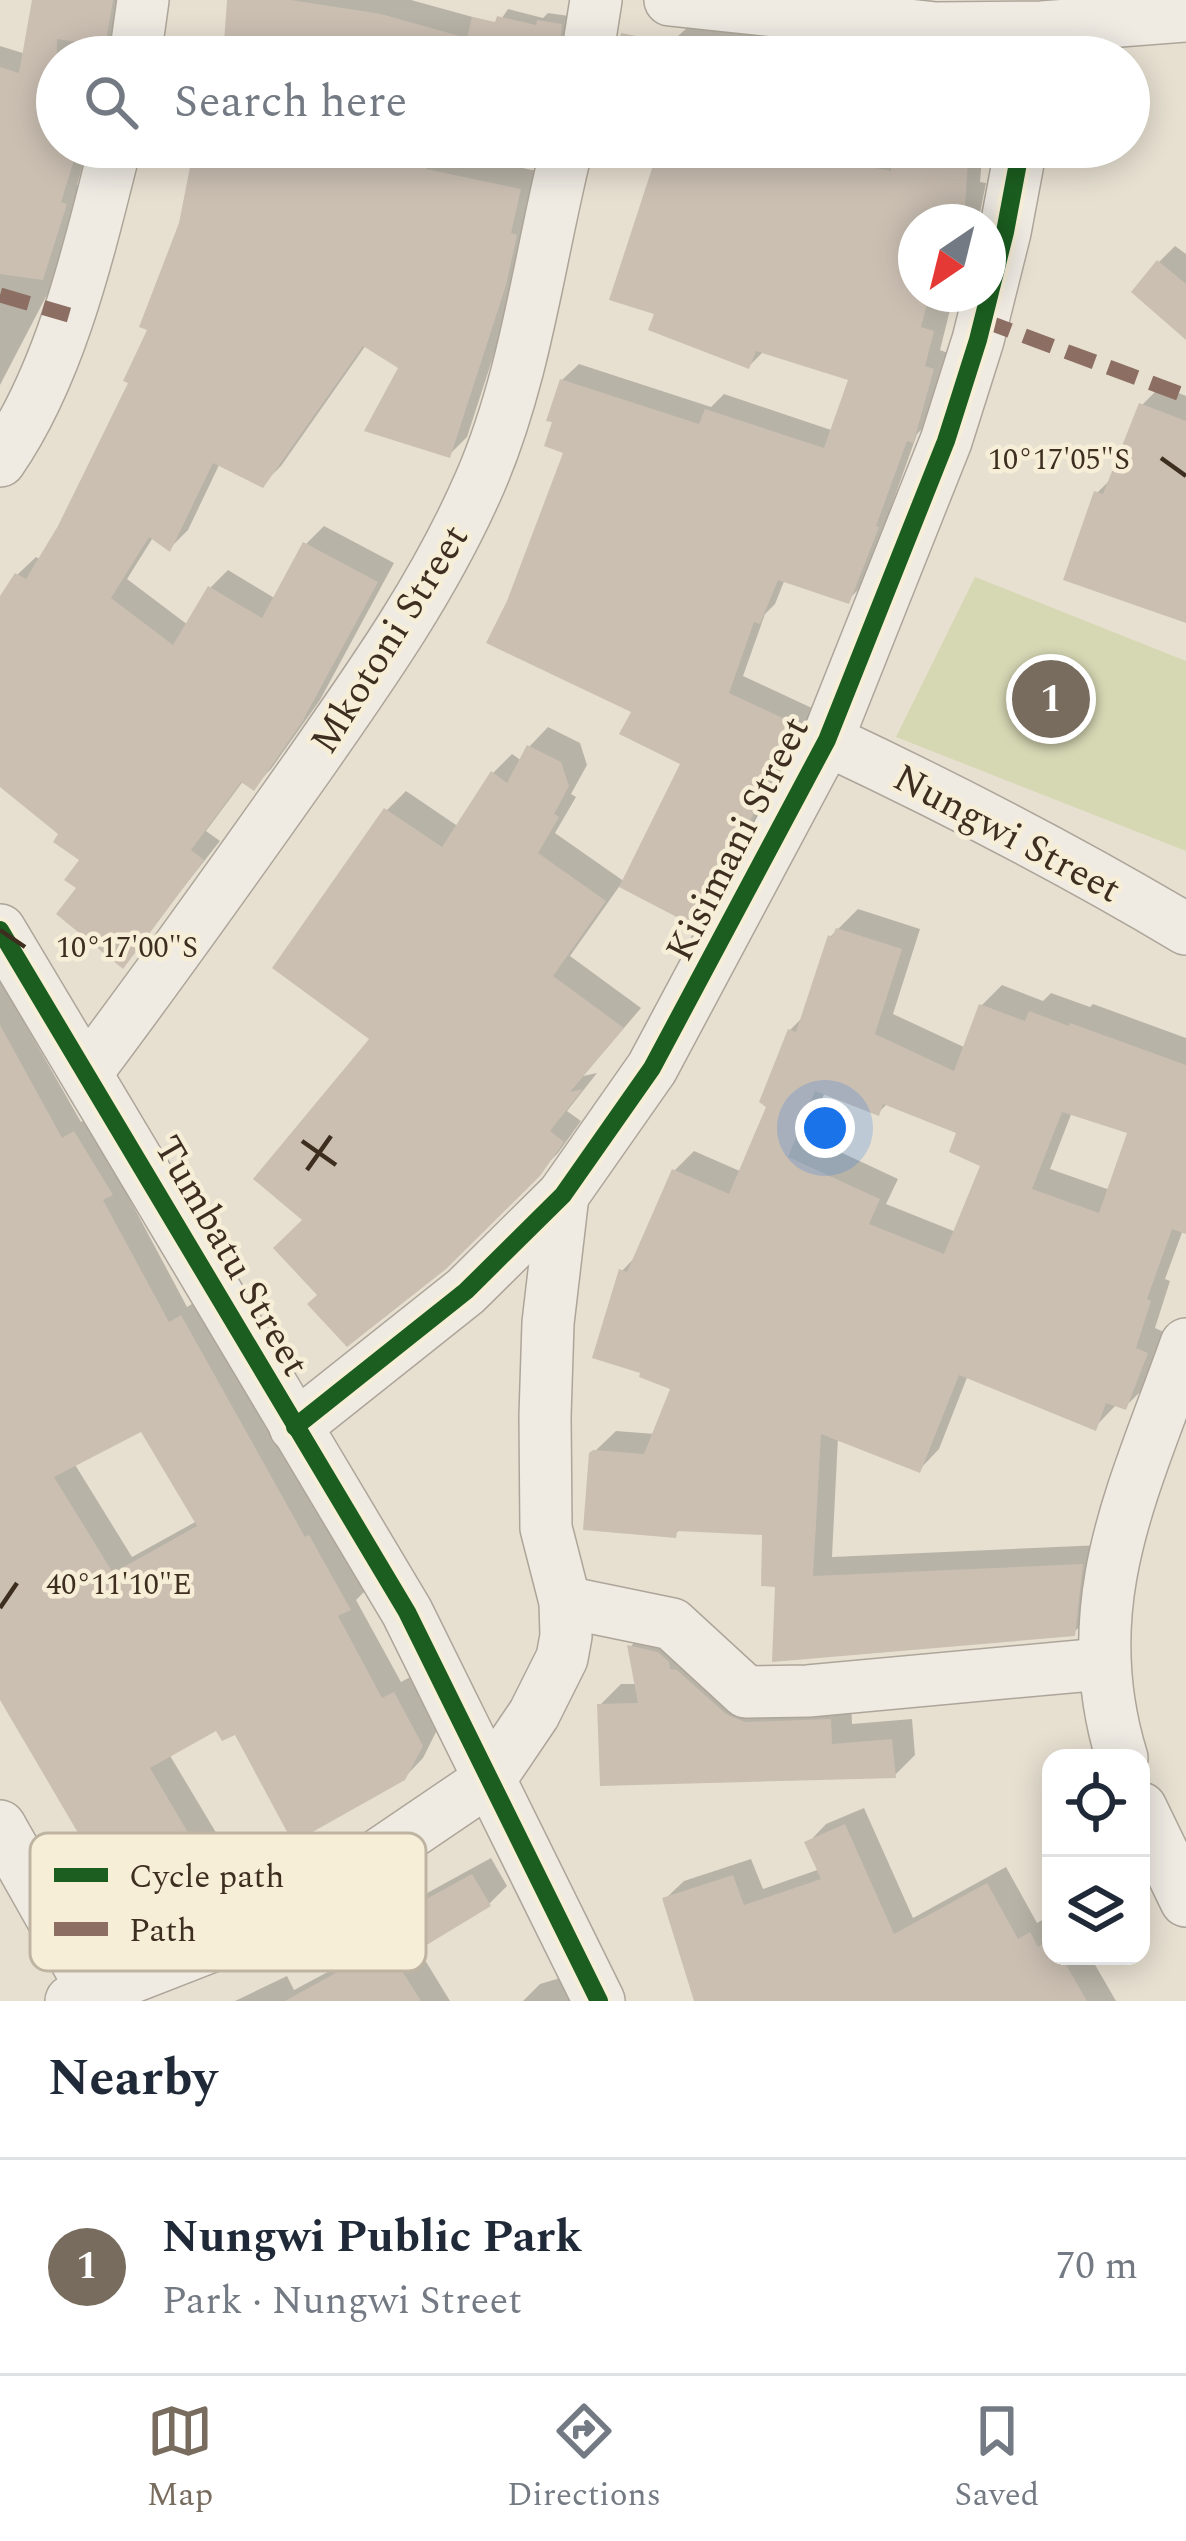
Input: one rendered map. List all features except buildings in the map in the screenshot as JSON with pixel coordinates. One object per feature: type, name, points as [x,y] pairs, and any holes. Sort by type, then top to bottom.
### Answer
[{"type":"street","points":[[138,36],[143,0]]},
{"type":"street","points":[[590,36],[596,0]]},
{"type":"street","points":[[670,0],[936,28],[1040,28],[1186,16]]},
{"type":"street","points":[[0,461],[16,439],[69,315],[109,168]]},
{"type":"street","name":"Mkotoni Street","points":[[87,1072],[385,657],[443,561],[482,477],[519,362],[562,168]]},
{"type":"street","name":"Kisimani Street","points":[[295,1427],[466,1291],[563,1195],[652,1068],[827,740],[952,421],[1005,232],[1017,168]]},
{"type":"street","name":"Nungwi Street","points":[[827,740],[1022,835],[1186,929]]},
{"type":"street","name":"Tumbatu Street","points":[[0,930],[407,1612],[599,2001]]},
{"type":"street","name":"Kisimani Street","points":[[414,1833],[490,1779],[541,1702],[562,1658],[565,1602],[546,1528],[545,1416],[548,1323],[563,1195]]},
{"type":"street","points":[[1119,1749],[1102,1664],[1102,1618],[1121,1526],[1186,1343]]},
{"type":"street","points":[[565,1602],[672,1624],[746,1692],[808,1691],[1102,1664]]},
{"type":"street","points":[[0,1826],[30,1885]]},
{"type":"street","points":[[1150,1827],[1186,1901]]},
{"type":"street","points":[[74,1971],[88,1998]]},
{"type":"street","name":"Kisimani Street","points":[[88,1998],[154,1971]]},
{"type":"green space","points":[[975,577],[1186,661],[1186,851],[896,737]]},
{"type":"marked path","points":[[0,295],[69,315]]},
{"type":"marked path","points":[[982,320],[1186,396]]},
{"type":"cycle path","points":[[295,1427],[466,1291],[563,1195],[652,1068],[827,740],[946,441],[978,340],[1017,168]]},
{"type":"cycle path","points":[[0,930],[407,1612],[599,2001]]},
{"type":"place","name":"Nungwi Public Park","points":[[1051,699]]}]
